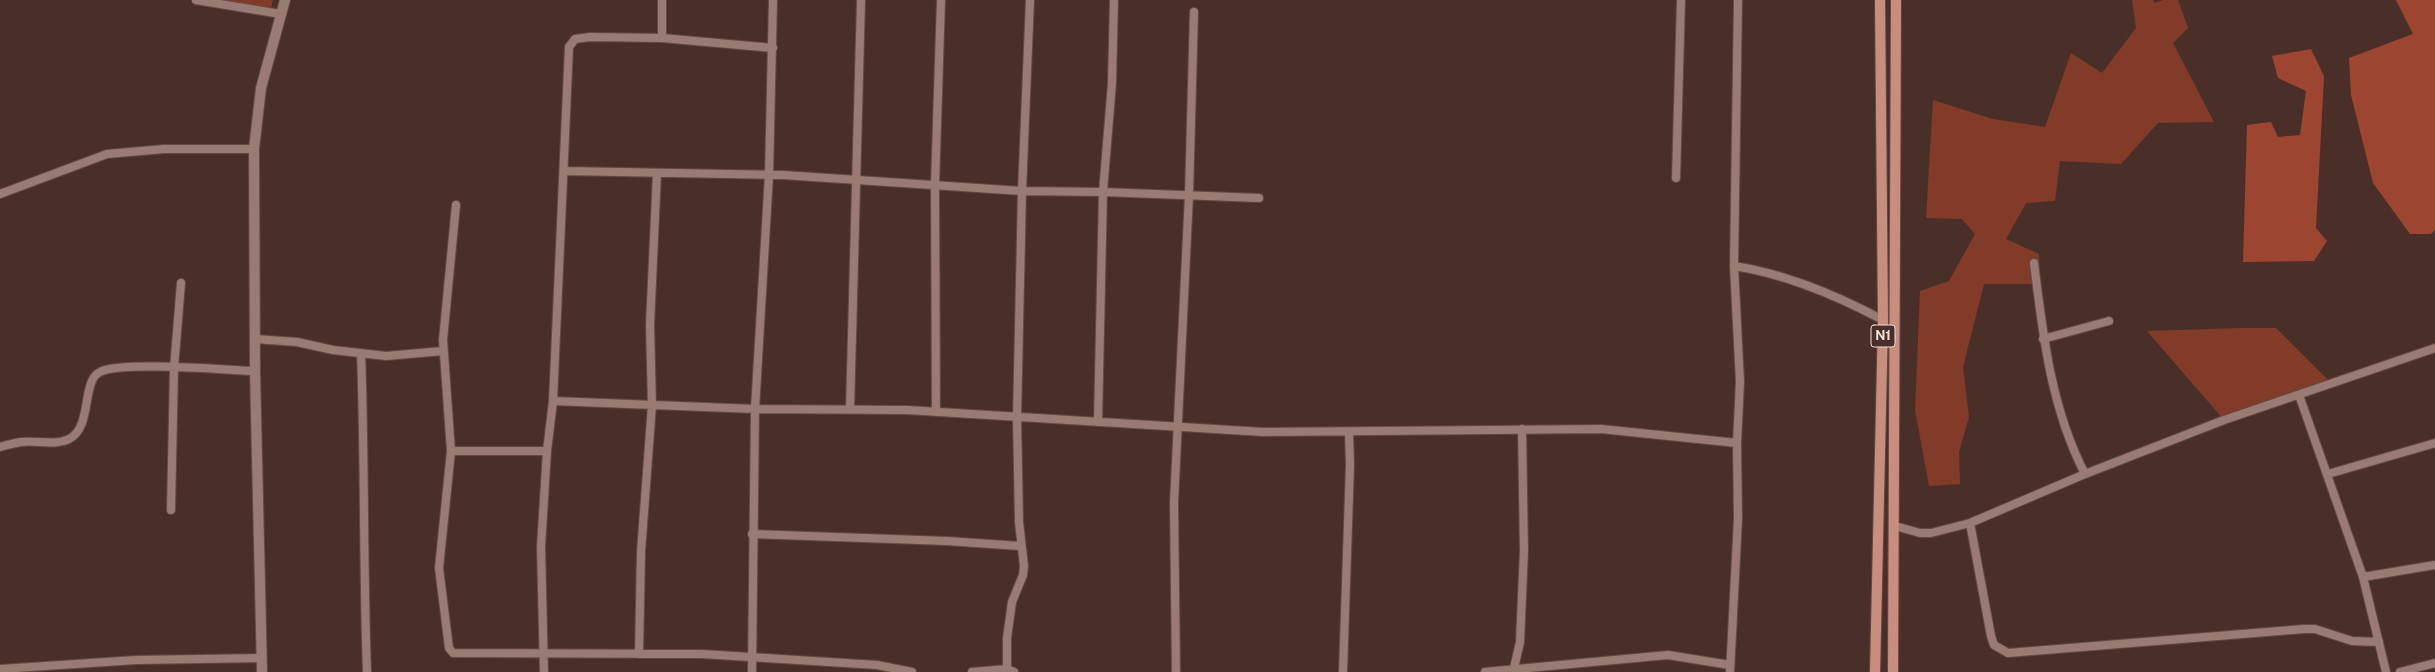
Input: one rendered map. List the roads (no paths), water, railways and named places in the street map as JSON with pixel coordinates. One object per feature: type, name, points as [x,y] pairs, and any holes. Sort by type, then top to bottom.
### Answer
[{"type":"main road","name":"N1","points":[[1875,672],[1883,320],[1880,0]]},
{"type":"main road","name":"N1","points":[[1893,672],[1895,526],[1896,0]]},
{"type":"street","points":[[196,0],[281,14]]},
{"type":"street","points":[[262,672],[255,371],[254,149],[261,88],[285,0]]},
{"type":"street","points":[[662,0],[662,38]]},
{"type":"street","points":[[752,672],[752,534],[755,409],[769,175],[773,0]]},
{"type":"street","points":[[850,410],[861,0]]},
{"type":"street","points":[[936,412],[935,185],[941,0]]},
{"type":"street","points":[[972,672],[1010,671],[1007,638],[1012,602],[1023,575],[1020,546],[1017,418],[1022,191],[1030,0]]},
{"type":"street","points":[[1098,422],[1104,192],[1112,83],[1114,0]]},
{"type":"street","points":[[1676,178],[1681,0]]},
{"type":"street","points":[[1485,672],[1514,668],[1668,655],[1730,669],[1738,519],[1737,444],[1740,382],[1734,266],[1738,0]]},
{"type":"street","points":[[1176,672],[1173,548],[1177,426],[1189,195],[1194,12]]},
{"type":"street","points":[[544,672],[541,547],[547,451],[553,401],[564,171],[567,57],[571,42],[590,37],[662,38],[773,48]]},
{"type":"street","points":[[0,194],[88,160],[115,153],[164,149],[254,149]]},
{"type":"street","points":[[564,171],[769,175],[857,179],[1022,191],[1104,192],[1259,198]]},
{"type":"street","points":[[639,654],[641,552],[652,405],[650,325],[657,173]]},
{"type":"street","points":[[456,205],[443,351],[451,452],[439,568],[449,648],[453,653],[462,655],[544,653],[752,657],[877,665],[912,672]]},
{"type":"street","points":[[2034,263],[2043,339],[2062,419],[2073,451],[2085,474]]},
{"type":"street","points":[[1734,266],[1759,270],[1808,285],[1883,320]]},
{"type":"street","points":[[171,510],[174,368],[181,283]]},
{"type":"street","points":[[2043,339],[2109,321]]},
{"type":"street","points":[[255,339],[297,342],[333,350],[405,356],[443,351]]},
{"type":"street","points":[[1895,526],[1920,533],[1932,533],[1970,523],[2085,474],[2224,420],[2435,348]]},
{"type":"street","points":[[361,353],[365,460],[363,511],[367,672]]},
{"type":"street","points":[[0,447],[21,442],[62,441],[76,434],[81,426],[93,379],[100,372],[129,367],[255,371]]},
{"type":"street","points":[[2298,395],[2328,474],[2363,577],[2386,672]]},
{"type":"street","points":[[553,401],[755,409],[936,412],[1263,432],[1601,429],[1737,444]]},
{"type":"street","points":[[1514,668],[1520,642],[1524,552],[1522,429]]},
{"type":"street","points":[[1343,672],[1350,464],[1349,432]]},
{"type":"street","points":[[2328,474],[2435,443]]},
{"type":"street","points":[[451,452],[547,451]]},
{"type":"street","points":[[1970,523],[1991,636],[1994,645],[2008,653],[2304,629],[2315,629],[2352,641],[2379,642]]},
{"type":"street","points":[[752,534],[947,541],[1020,546]]},
{"type":"street","points":[[2363,577],[2435,565]]},
{"type":"street","points":[[0,669],[136,660],[262,658]]},
{"type":"street","points":[[2400,672],[2435,662]]}]
